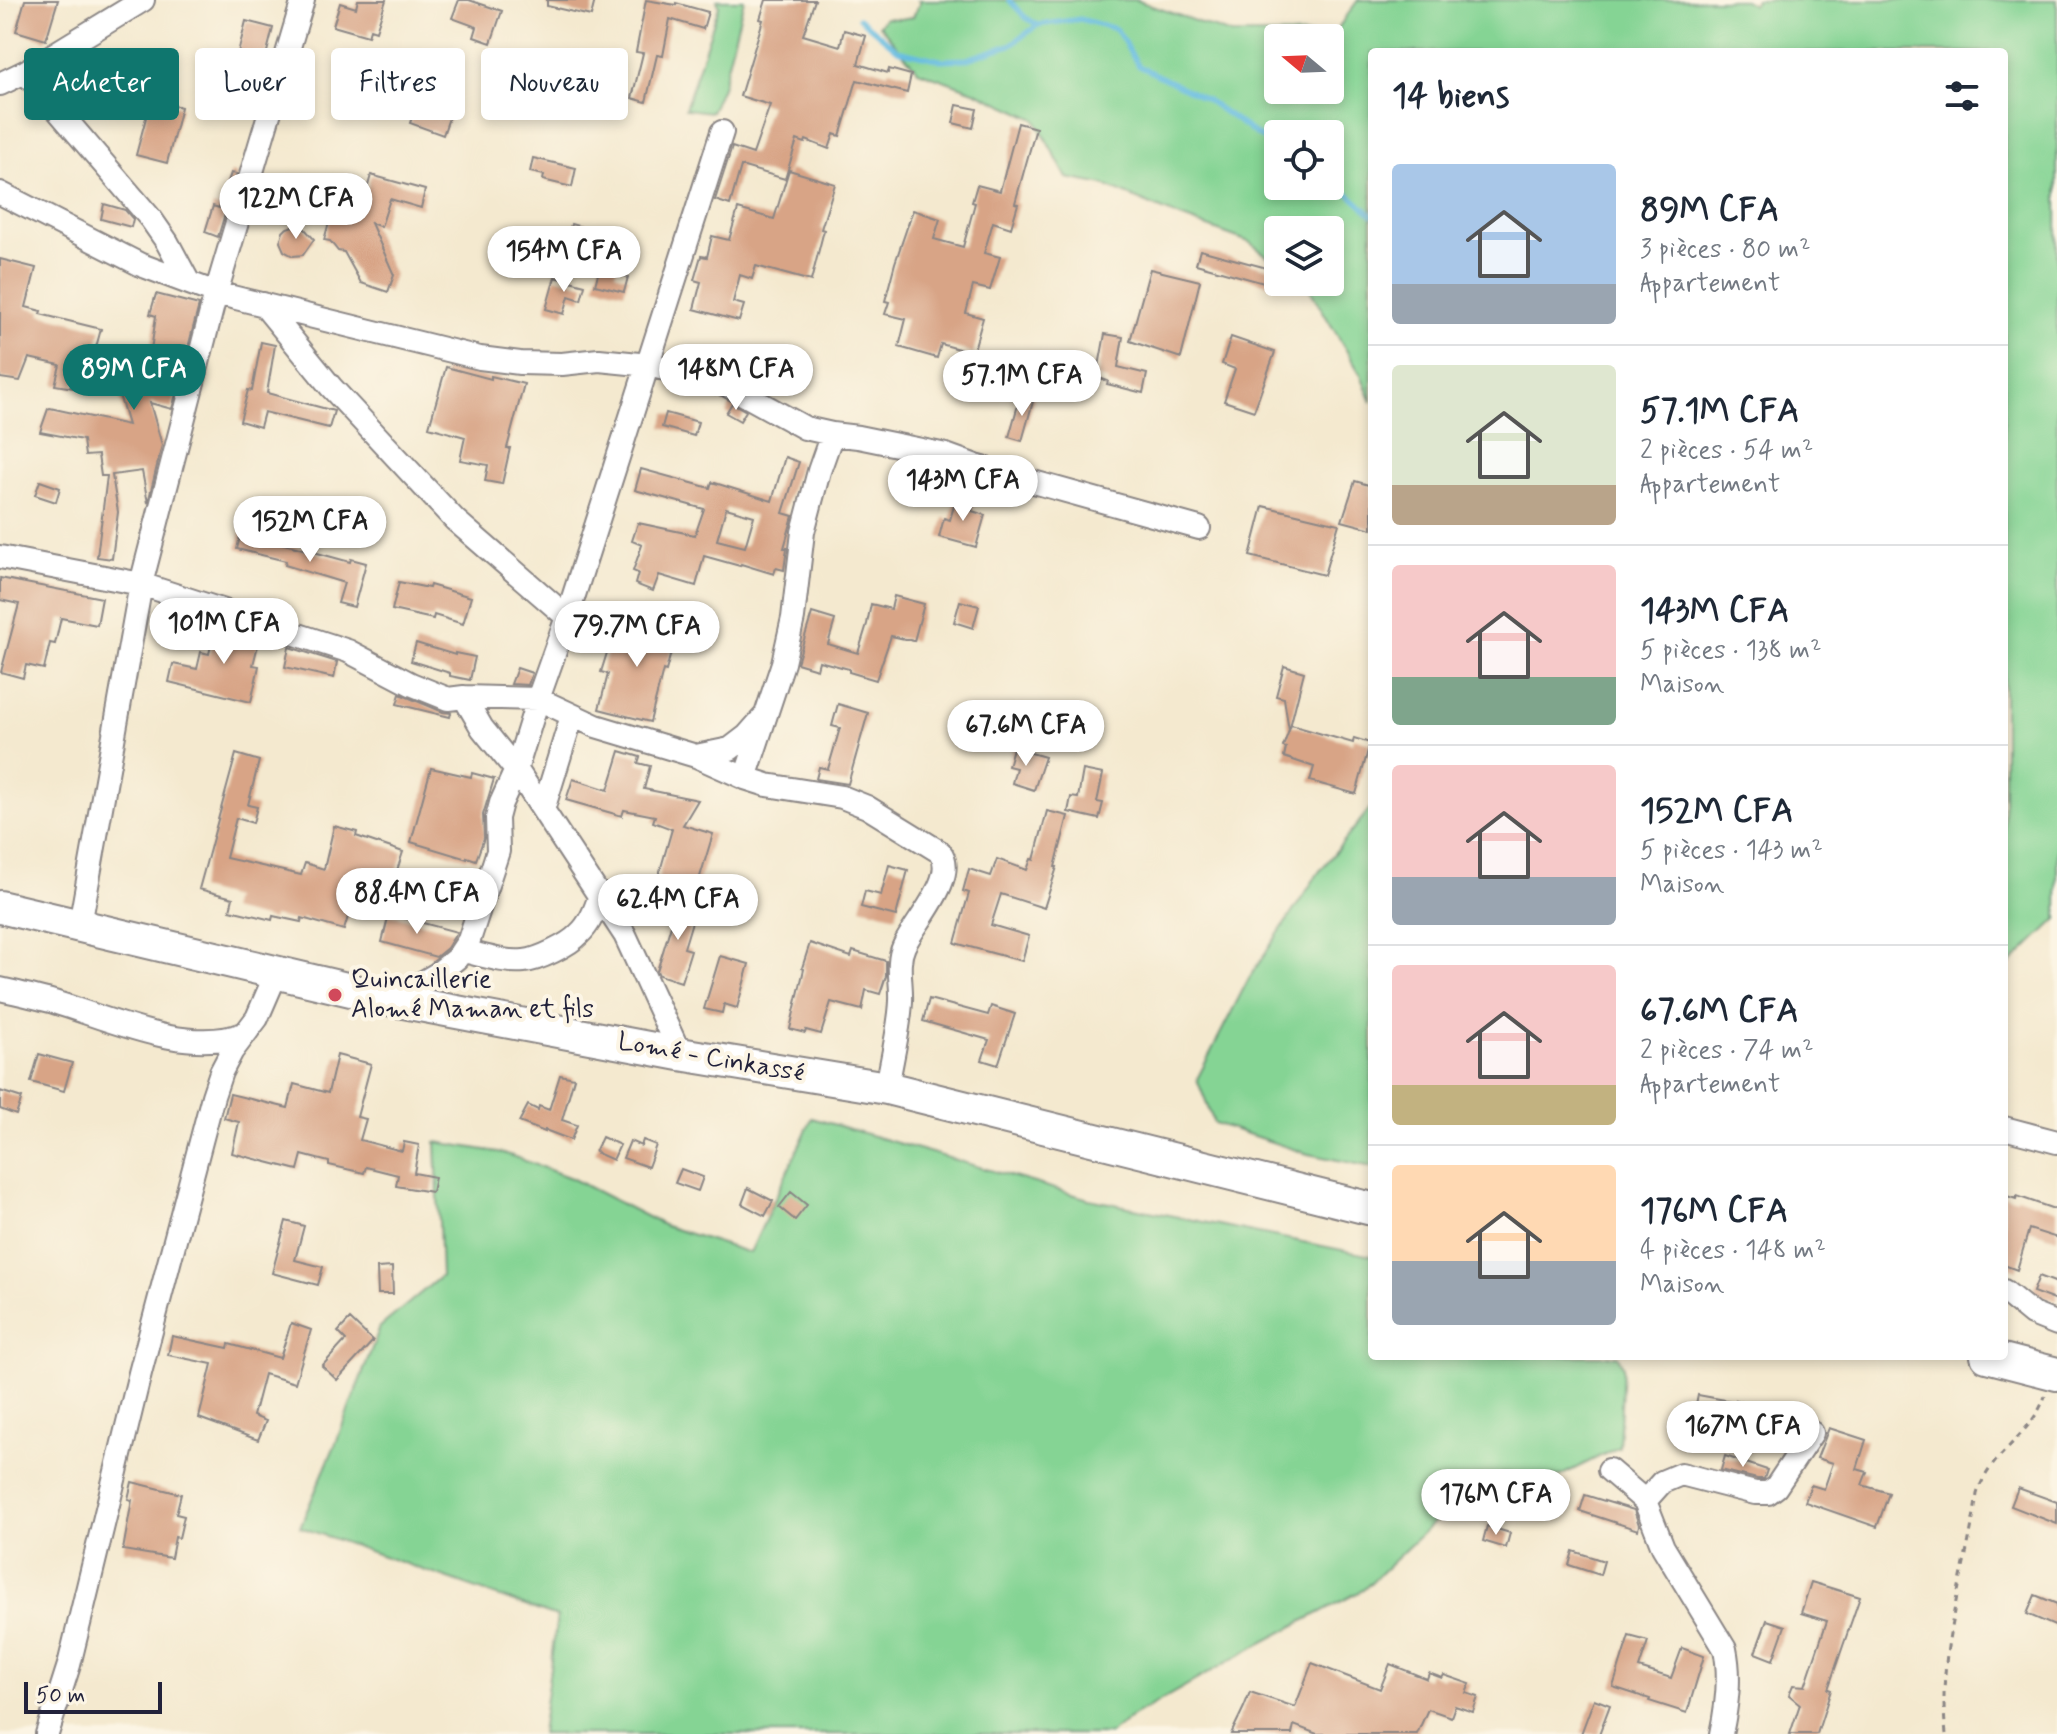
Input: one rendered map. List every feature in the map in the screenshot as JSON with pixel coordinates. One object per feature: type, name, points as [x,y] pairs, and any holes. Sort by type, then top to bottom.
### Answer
[{"type":"highway","name":"Lomé - Cinkassé","points":[[0,907],[393,1000],[680,1054],[887,1088],[1368,1208]]},
{"type":"highway","points":[[2003,1360],[2054,1373]]},
{"type":"street","points":[[64,48],[143,0]]},
{"type":"street","points":[[80,925],[141,584],[216,293],[303,0]]},
{"type":"street","points":[[0,84],[24,72]]},
{"type":"street","points":[[66,120],[151,219],[189,283]]},
{"type":"street","points":[[393,1000],[437,974],[457,958],[473,930],[498,851],[499,811],[516,770],[567,617],[722,132]]},
{"type":"street","points":[[0,193],[141,265],[216,293],[480,358],[562,364],[599,360],[649,365],[727,385],[805,428],[946,455],[1199,528]]},
{"type":"street","points":[[263,304],[331,387],[455,520],[567,617]]},
{"type":"street","points":[[745,778],[783,663],[793,618],[803,532],[832,434]]},
{"type":"street","points":[[0,557],[141,584],[348,651],[411,684],[448,699],[538,699],[624,736],[696,756],[745,778],[767,785],[842,797],[867,807],[935,848],[944,858],[946,873],[902,952],[901,1001],[887,1088]]},
{"type":"street","points":[[464,697],[482,728],[516,770],[625,935],[680,1054]]},
{"type":"street","points":[[696,756],[730,749],[768,713]]},
{"type":"street","points":[[543,810],[572,716]]},
{"type":"street","points":[[463,951],[523,961],[539,957],[579,935],[591,919],[600,896]]},
{"type":"street","points":[[47,1734],[69,1665],[140,1373],[213,1096],[221,1072],[232,1051],[257,1018],[276,974]]},
{"type":"street","points":[[0,989],[54,1002],[128,1027],[185,1039],[230,1039],[246,1033]]},
{"type":"street","points":[[2008,1129],[2057,1142]]},
{"type":"street","points":[[2008,1294],[2032,1314],[2057,1324]]},
{"type":"street","points":[[1645,1501],[1662,1482],[1681,1474],[1755,1493],[1768,1493],[1776,1487],[1812,1433]]},
{"type":"street","points":[[1609,1470],[1645,1501],[1663,1547],[1725,1649],[1729,1666],[1721,1734]]},
{"type":"path","points":[[1946,1734],[1943,1694],[1946,1649],[1977,1494],[1989,1467],[2035,1417],[2054,1373]]},
{"type":"green space","points":[[717,0],[744,0],[722,87],[711,112],[685,109],[719,6]]},
{"type":"green space","points":[[918,0],[1136,0],[1231,34],[1264,34],[1264,104],[1344,104],[1344,24],[1341,24],[1358,0],[1744,0],[1753,5],[1756,0],[2057,0],[2057,919],[2008,966],[2008,48],[1368,48],[1368,392],[1314,296],[1344,296],[1344,216],[1264,216],[1264,253],[1249,242],[1104,185],[1067,178],[1035,119],[974,91],[918,71],[879,25],[885,18],[913,17],[920,2]]},
{"type":"green space","points":[[1368,811],[1368,1166],[1308,1154],[1214,1123],[1197,1079],[1249,978],[1319,872]]},
{"type":"green space","points":[[812,1118],[1089,1199],[1368,1255],[1368,1360],[1620,1360],[1623,1366],[1619,1447],[1558,1477],[1505,1473],[1454,1503],[1363,1590],[1256,1646],[1133,1716],[1109,1734],[541,1734],[557,1617],[300,1527],[380,1327],[441,1276],[436,1142],[504,1153],[571,1178],[665,1226],[750,1253]]},
{"type":"building","points":[[25,0],[58,0],[46,40],[16,31]]},
{"type":"building","points":[[358,0],[386,0],[376,31],[370,29],[368,36],[333,26],[340,3],[356,8]]},
{"type":"building","points":[[459,0],[469,0],[502,11],[491,43],[474,37],[477,27],[452,18]]},
{"type":"building","points":[[547,0],[595,0],[591,16],[547,6]]},
{"type":"building","points":[[646,0],[676,3],[708,12],[703,29],[670,19],[663,56],[657,55],[646,102],[632,98],[643,53],[636,52]]},
{"type":"building","points":[[766,0],[815,0],[803,35],[840,46],[844,30],[866,36],[858,64],[888,73],[889,69],[911,75],[907,93],[857,80],[840,136],[834,134],[829,149],[806,140],[805,143],[797,140],[785,179],[741,166],[730,205],[715,200],[732,147],[753,154],[770,105],[740,96]]},
{"type":"building","points":[[246,21],[273,28],[268,48],[239,48]]},
{"type":"building","points":[[957,105],[977,109],[973,128],[953,123]]},
{"type":"building","points":[[145,120],[178,120],[167,163],[136,155]]},
{"type":"building","points":[[411,120],[448,120],[443,135],[410,123]]},
{"type":"building","points":[[1018,123],[1036,128],[1011,228],[993,222],[984,253],[1000,257],[990,290],[973,286],[966,313],[983,318],[973,353],[941,344],[937,358],[899,347],[906,319],[885,314],[889,302],[885,301],[913,210],[940,219],[934,239],[963,247],[977,185],[1000,191]]},
{"type":"building","points":[[533,158],[576,168],[572,187],[543,180],[544,175],[530,172]]},
{"type":"building","points":[[789,170],[835,184],[821,229],[824,230],[811,281],[756,266],[752,279],[740,275],[733,302],[744,305],[739,321],[694,309],[701,282],[694,280],[701,256],[707,257],[712,236],[729,240],[738,209],[774,219]]},
{"type":"building","points":[[231,173],[237,174],[218,237],[205,232],[213,206],[219,208]]},
{"type":"building","points":[[371,175],[425,190],[421,208],[390,199],[381,227],[371,223],[394,275],[388,292],[361,283],[344,252],[324,240],[333,209],[328,208],[335,184],[366,193]]},
{"type":"building","points":[[104,204],[125,210],[133,219],[131,227],[101,219]]},
{"type":"building","points":[[571,224],[606,234],[601,249],[567,239]]},
{"type":"building","points":[[296,225],[314,239],[303,255],[293,256],[284,251],[280,242],[283,232]]},
{"type":"building","points":[[1200,250],[1264,267],[1264,283],[1196,264]]},
{"type":"building","points":[[604,252],[620,257],[615,273],[628,277],[624,292],[595,285]]},
{"type":"building","points":[[0,259],[36,268],[26,307],[41,311],[40,314],[101,329],[95,351],[83,348],[74,388],[55,385],[60,365],[29,358],[20,381],[0,378]]},
{"type":"building","points":[[1150,269],[1200,281],[1181,358],[1130,341]]},
{"type":"building","points":[[555,277],[585,285],[581,300],[569,296],[564,314],[546,309]]},
{"type":"building","points":[[156,294],[199,305],[172,409],[150,403],[162,445],[148,503],[142,471],[112,475],[118,512],[112,559],[97,557],[107,476],[101,476],[98,455],[85,456],[83,440],[40,432],[50,408],[128,425],[115,381],[148,371],[156,316],[150,314]]},
{"type":"building","points":[[1105,334],[1123,337],[1118,367],[1147,374],[1143,393],[1107,384],[1108,381],[1097,377]]},
{"type":"building","points":[[1231,337],[1275,352],[1254,411],[1224,401],[1235,369],[1222,364]]},
{"type":"building","points":[[261,342],[275,345],[267,393],[334,411],[329,428],[264,412],[260,427],[240,421],[248,390],[252,391]]},
{"type":"building","points":[[446,367],[524,384],[507,448],[510,448],[502,484],[485,481],[488,465],[460,460],[465,437],[429,427]]},
{"type":"building","points":[[1021,394],[1034,398],[1022,441],[1009,437]]},
{"type":"building","points":[[732,403],[746,411],[740,421],[726,413]]},
{"type":"building","points":[[666,413],[698,422],[694,436],[662,427]]},
{"type":"building","points":[[785,457],[799,462],[783,513],[793,516],[784,548],[787,548],[784,570],[776,568],[774,574],[704,556],[696,586],[659,575],[653,591],[635,584],[638,573],[633,571],[642,545],[632,541],[638,523],[695,535],[704,509],[635,490],[641,469],[710,488],[712,482],[772,501]],"holes":[[[726,508],[754,516],[745,547],[717,540]]]},
{"type":"building","points":[[40,481],[60,488],[56,502],[35,495]]},
{"type":"building","points":[[1355,481],[1368,485],[1368,528],[1342,521]]},
{"type":"building","points":[[957,495],[975,501],[972,511],[985,515],[976,547],[939,537],[944,518],[950,520]]},
{"type":"building","points":[[1263,506],[1339,524],[1324,575],[1250,556]]},
{"type":"building","points":[[241,532],[350,562],[351,559],[366,563],[354,607],[338,603],[344,583],[285,565],[286,561],[237,549]]},
{"type":"building","points":[[0,578],[102,598],[97,625],[61,618],[55,644],[50,643],[44,669],[26,665],[23,678],[1,672],[19,604],[0,600]]},
{"type":"building","points":[[399,582],[429,588],[430,585],[471,597],[463,624],[434,615],[433,619],[392,610]]},
{"type":"building","points":[[894,596],[924,604],[914,641],[891,636],[876,680],[819,661],[817,669],[797,663],[812,613],[835,620],[828,644],[858,653],[871,604],[891,609]]},
{"type":"building","points":[[960,601],[979,606],[973,628],[954,622]]},
{"type":"building","points":[[655,613],[669,626],[680,619],[650,722],[599,709],[608,674],[601,672],[616,624],[650,636]]},
{"type":"building","points":[[216,624],[260,637],[253,665],[259,666],[251,702],[169,682],[173,664],[197,669],[201,652],[209,654]]},
{"type":"building","points":[[416,643],[455,655],[475,657],[470,680],[411,661]]},
{"type":"building","points":[[289,647],[337,662],[334,678],[285,667]]},
{"type":"building","points":[[1284,666],[1304,672],[1289,731],[1284,698],[1276,696]]},
{"type":"building","points":[[517,668],[532,673],[528,685],[511,684]]},
{"type":"building","points":[[400,694],[451,713],[450,717],[397,704]]},
{"type":"building","points":[[838,704],[868,713],[848,784],[816,779],[819,767],[828,769],[840,728],[832,726]]},
{"type":"building","points":[[1291,725],[1353,743],[1354,738],[1368,742],[1356,794],[1310,781],[1314,767],[1284,757],[1286,748],[1283,747]]},
{"type":"building","points":[[1013,748],[1045,757],[1034,790],[1012,783],[1016,768],[1008,766]]},
{"type":"building","points":[[620,751],[640,757],[638,763],[650,766],[644,789],[698,800],[683,825],[713,834],[696,890],[658,878],[672,829],[653,822],[655,816],[624,810],[622,816],[566,800],[573,779],[608,790]]},
{"type":"building","points":[[236,754],[259,761],[248,805],[257,807],[253,823],[236,818],[226,858],[301,875],[305,863],[324,869],[334,826],[357,832],[356,836],[403,852],[387,901],[356,890],[344,930],[302,918],[301,922],[273,916],[272,920],[230,910],[233,898],[199,889]]},
{"type":"building","points":[[431,768],[494,779],[483,815],[484,838],[476,860],[411,842]]},
{"type":"building","points":[[1083,770],[1103,774],[1097,802],[1103,803],[1099,819],[1068,812],[1071,797],[1078,798]]},
{"type":"building","points":[[1047,811],[1068,816],[1044,908],[1001,894],[991,925],[1029,936],[1022,961],[955,943],[969,893],[963,891],[969,869],[991,876],[997,859],[1027,870],[1031,859],[1034,860]]},
{"type":"building","points":[[889,865],[908,870],[896,916],[861,907],[865,891],[881,895]]},
{"type":"building","points":[[680,896],[698,902],[684,948],[691,950],[681,982],[659,975],[657,971]]},
{"type":"building","points":[[389,914],[457,932],[447,948],[436,957],[382,942]]},
{"type":"building","points":[[810,943],[851,957],[853,951],[886,961],[886,976],[880,994],[866,990],[862,1010],[831,1002],[821,1034],[790,1029]]},
{"type":"building","points":[[720,956],[749,964],[737,1008],[724,1004],[722,1013],[704,1009]]},
{"type":"building","points":[[929,999],[988,1015],[991,1006],[1015,1014],[998,1065],[982,1060],[989,1040],[923,1021]]},
{"type":"building","points":[[39,1054],[72,1063],[64,1091],[31,1082]]},
{"type":"building","points":[[337,1055],[371,1064],[357,1117],[366,1119],[360,1140],[402,1151],[404,1142],[419,1145],[414,1173],[435,1177],[432,1192],[396,1186],[398,1175],[366,1167],[364,1173],[302,1155],[298,1170],[232,1153],[239,1122],[224,1118],[230,1094],[288,1108],[294,1084],[328,1093]]},
{"type":"building","points":[[560,1075],[574,1078],[562,1120],[577,1125],[571,1140],[519,1122],[528,1105],[538,1110],[539,1106],[549,1110]]},
{"type":"building","points":[[0,1091],[22,1098],[16,1115],[0,1109]]},
{"type":"building","points":[[602,1137],[620,1145],[613,1160],[595,1152]]},
{"type":"building","points":[[643,1140],[656,1145],[648,1167],[623,1158],[630,1141],[641,1146]]},
{"type":"building","points":[[681,1169],[703,1177],[698,1191],[675,1183]]},
{"type":"building","points":[[748,1188],[773,1201],[765,1216],[742,1204]]},
{"type":"building","points":[[791,1192],[807,1205],[795,1220],[779,1207]]},
{"type":"building","points":[[2008,1196],[2016,1199],[2017,1196],[2057,1210],[2057,1238],[2029,1229],[2017,1270],[2008,1267]]},
{"type":"building","points":[[286,1221],[304,1226],[295,1260],[323,1267],[318,1285],[272,1273]]},
{"type":"building","points":[[392,1267],[393,1294],[378,1294],[377,1268]]},
{"type":"building","points":[[2039,1276],[2057,1283],[2057,1301],[2033,1292]]},
{"type":"building","points":[[350,1319],[373,1341],[337,1380],[322,1366],[346,1340],[338,1332]]},
{"type":"building","points":[[291,1323],[311,1330],[295,1383],[264,1374],[253,1416],[266,1421],[258,1440],[199,1418],[212,1364],[168,1355],[172,1336],[228,1348],[229,1344],[280,1358]]},
{"type":"building","points":[[1698,1395],[1736,1400],[1787,1417],[1779,1442],[1694,1416]]},
{"type":"building","points":[[1829,1428],[1866,1440],[1857,1469],[1867,1472],[1862,1485],[1889,1493],[1877,1527],[1805,1502],[1811,1485],[1824,1489],[1833,1463],[1817,1458]]},
{"type":"building","points":[[1725,1456],[1767,1470],[1764,1479],[1721,1470]]},
{"type":"building","points":[[132,1482],[181,1494],[176,1514],[184,1516],[171,1558],[123,1550]]},
{"type":"building","points":[[2018,1488],[2057,1502],[2057,1524],[2011,1506]]},
{"type":"building","points":[[1585,1495],[1634,1510],[1638,1530],[1580,1511]]},
{"type":"building","points":[[1487,1526],[1510,1533],[1506,1548],[1483,1541]]},
{"type":"building","points":[[1573,1551],[1604,1561],[1600,1575],[1569,1565]]},
{"type":"building","points":[[1811,1582],[1860,1597],[1828,1689],[1831,1690],[1817,1734],[1790,1734],[1800,1704],[1789,1695],[1793,1685],[1805,1686],[1827,1621],[1801,1613]]},
{"type":"building","points":[[2035,1595],[2057,1604],[2057,1627],[2027,1614]]},
{"type":"building","points":[[1767,1620],[1785,1626],[1773,1660],[1755,1653]]},
{"type":"building","points":[[1629,1636],[1648,1641],[1639,1668],[1671,1678],[1682,1648],[1704,1656],[1687,1713],[1613,1687]]},
{"type":"building","points":[[1312,1663],[1380,1689],[1390,1664],[1427,1679],[1429,1673],[1442,1678],[1444,1675],[1470,1684],[1466,1693],[1478,1697],[1473,1712],[1455,1706],[1451,1717],[1428,1709],[1417,1734],[1317,1734],[1294,1725],[1292,1734],[1231,1734],[1250,1692],[1295,1707]]},
{"type":"building","points":[[1594,1699],[1610,1705],[1599,1734],[1581,1734]]},
{"type":"waterway","points":[[1009,0],[1025,17],[1038,25],[1080,19],[1116,29],[1139,66],[1204,98],[1264,139]]},
{"type":"waterway","points":[[859,18],[898,50],[940,60],[967,59],[1010,45],[1038,25]]},
{"type":"waterway","points":[[1344,190],[1368,211]]},
{"type":"place","name":"Quincaillerie Alomé Maman et fils","points":[[335,995]]}]
